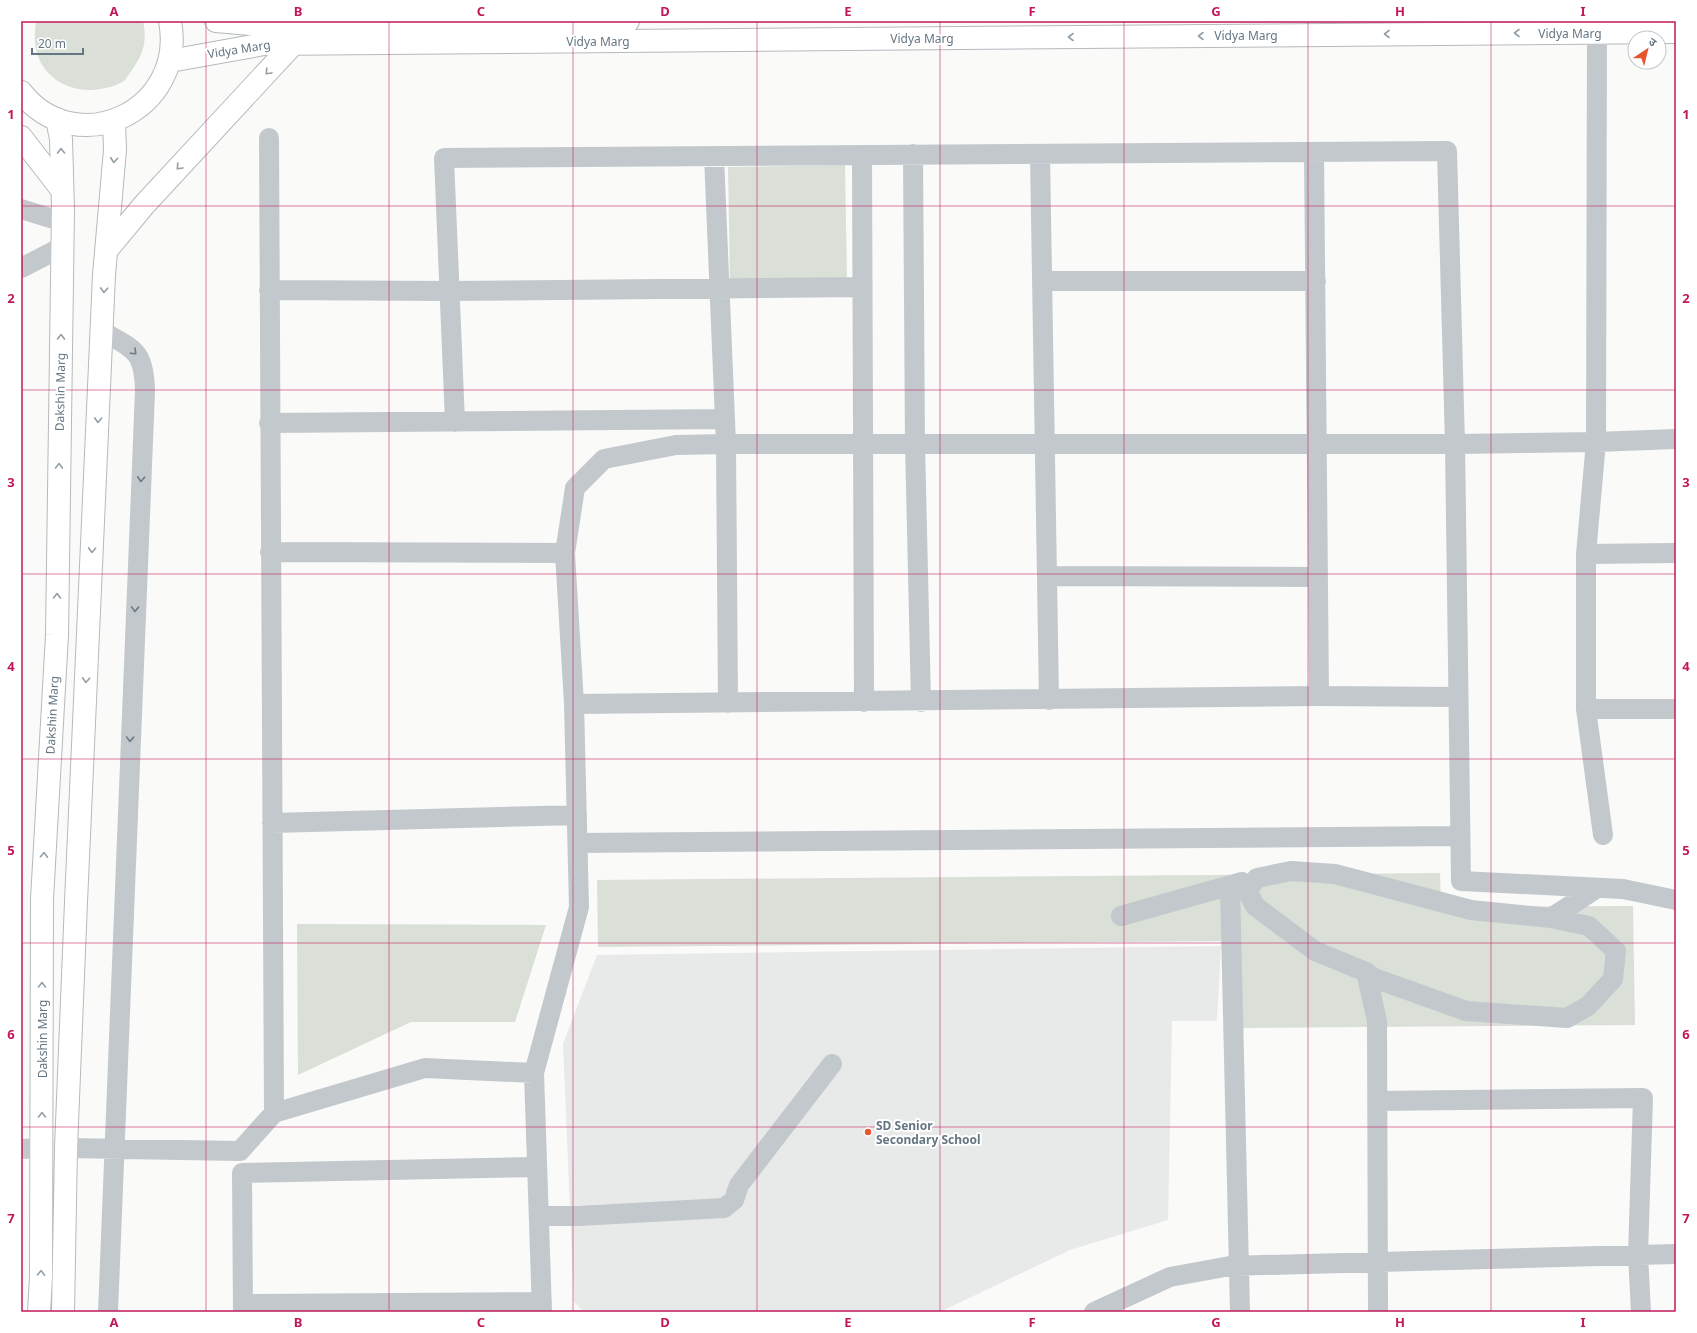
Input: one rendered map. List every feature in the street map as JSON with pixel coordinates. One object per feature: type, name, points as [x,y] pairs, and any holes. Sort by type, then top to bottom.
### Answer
[{"type":"main road","points":[[21,92],[32,104],[57,119],[86,125],[114,121],[134,112],[150,98],[162,81],[170,61],[172,46],[170,21]]},
{"type":"main road","name":"Vidya Marg","points":[[216,21],[242,22],[272,26],[628,21]]},
{"type":"main road","name":"Vidya Marg","points":[[170,61],[264,44],[294,43],[1598,27],[1676,32]]},
{"type":"main road","points":[[106,251],[144,205],[294,43]]},
{"type":"main road","name":"Dakshin Marg","points":[[39,1312],[27,1146],[57,636],[63,222],[61,139],[57,119]]},
{"type":"main road","points":[[63,1312],[66,1148],[102,331],[106,251],[114,150],[114,121]]},
{"type":"main road","points":[[21,136],[62,190]]},
{"type":"street","points":[[1598,27],[1596,442],[1586,554],[1586,709],[1603,835]]},
{"type":"street","points":[[269,138],[268,290],[274,1113]]},
{"type":"street","points":[[454,422],[444,158],[1446,151],[1454,444],[1461,881],[1623,889],[1676,900]]},
{"type":"street","points":[[1314,152],[1319,696]]},
{"type":"street","points":[[913,154],[915,444],[921,702]]},
{"type":"street","points":[[1040,154],[1049,700]]},
{"type":"street","points":[[862,155],[864,702]]},
{"type":"street","points":[[714,156],[718,289],[726,444],[728,703]]},
{"type":"street","points":[[21,209],[63,222]]},
{"type":"street","points":[[21,268],[62,247]]},
{"type":"street","points":[[1042,281],[1316,281]]},
{"type":"street","points":[[268,290],[448,291],[862,287]]},
{"type":"street","points":[[102,331],[123,343],[141,359],[144,372],[145,391],[113,1149],[108,1312]]},
{"type":"street","points":[[270,423],[725,419]]},
{"type":"street","points":[[534,1073],[425,1068],[274,1113],[240,1151],[242,1173],[243,1308],[542,1307],[534,1073],[580,907],[574,704],[565,552],[575,488],[604,459],[676,445],[726,444],[1454,444],[1676,439]]},
{"type":"street","points":[[270,552],[565,552]]},
{"type":"street","points":[[1586,554],[1676,553]]},
{"type":"street","points":[[1047,576],[1318,577]]},
{"type":"street","points":[[574,704],[921,702],[1319,696],[1458,697]]},
{"type":"street","points":[[1586,709],[1676,709]]},
{"type":"street","points":[[272,823],[577,815]]},
{"type":"street","points":[[578,843],[1460,836]]},
{"type":"street","points":[[1121,916],[1257,878],[1291,871],[1335,874],[1471,910],[1551,918],[1589,926],[1616,951],[1613,979],[1588,1006],[1567,1018],[1466,1010],[1374,978],[1366,972],[1315,951],[1255,906],[1247,890],[1257,878]]},
{"type":"street","points":[[1230,886],[1240,1312]]},
{"type":"street","points":[[1551,918],[1597,888]]},
{"type":"street","points":[[1366,972],[1376,1021],[1378,1312]]},
{"type":"street","points":[[539,1216],[578,1216],[724,1208],[734,1200],[739,1185],[832,1064]]},
{"type":"street","points":[[1377,1101],[1643,1098],[1638,1255],[1641,1312]]},
{"type":"street","points":[[66,1148],[240,1151]]},
{"type":"street","points":[[242,1173],[537,1166]]},
{"type":"street","points":[[1104,1310],[1170,1277],[1238,1266],[1676,1254]]},
{"type":"shaded area","points":[[36,21],[143,21],[145,33],[144,45],[137,62],[125,80],[108,88],[96,90],[78,89],[61,83],[46,71],[41,63],[35,42]]},
{"type":"shaded area","points":[[845,165],[847,280],[730,282],[728,167]]},
{"type":"shaded area","points":[[1440,873],[1441,907],[1633,906],[1635,1025],[1233,1028],[1232,941],[598,947],[597,880]]},
{"type":"shaded area","points":[[297,924],[546,925],[515,1022],[411,1022],[298,1075]]},
{"type":"shaded area","name":"SD Senior Secondary School","points":[[1221,946],[1217,1021],[1172,1021],[1168,1220],[1070,1250],[940,1312],[584,1312],[574,1302],[563,1044],[597,955]]},
{"type":"place","name":"SD Senior Secondary School","points":[[868,1132]]}]
